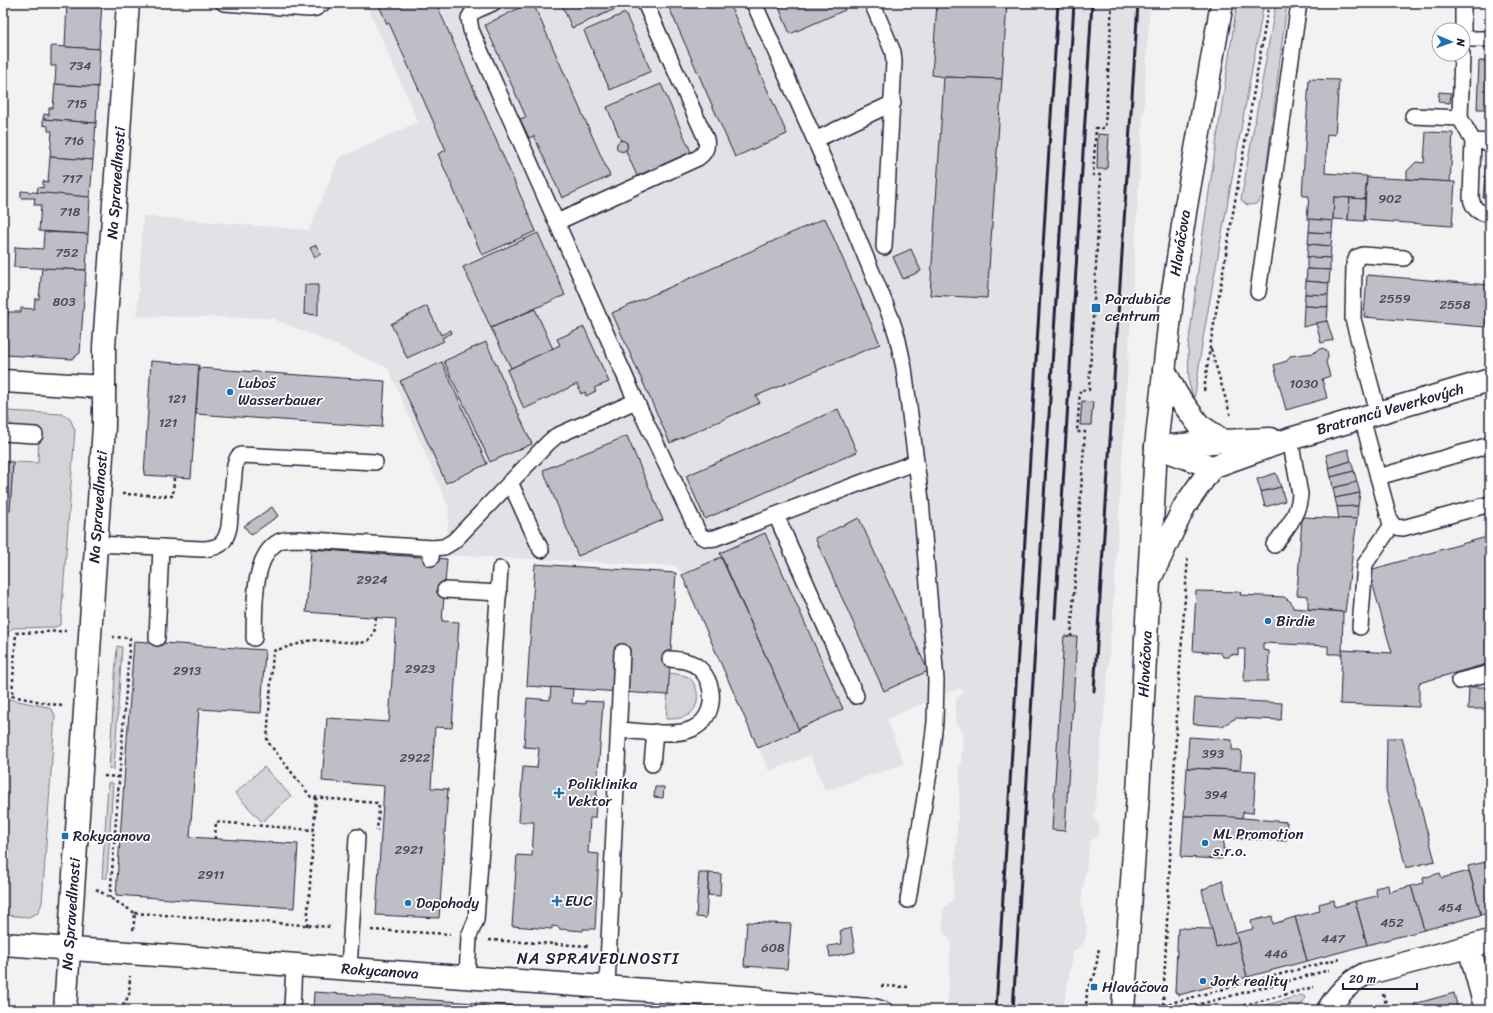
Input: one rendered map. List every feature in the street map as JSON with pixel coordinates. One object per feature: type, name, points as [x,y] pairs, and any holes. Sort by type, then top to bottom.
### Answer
[{"type":"street","name":"Na Spravedlnosti","points":[[65,1010],[104,426],[104,347],[128,3]]},
{"type":"street","name":"Hlaváčova","points":[[1123,1010],[1138,794],[1156,447],[1172,298],[1186,206],[1222,3]]},
{"type":"street","points":[[1164,370],[1177,394],[1199,425],[1228,431]]},
{"type":"street","name":"Bratranců Veverkových","points":[[1212,467],[1290,439],[1490,380]]},
{"type":"street","points":[[3,381],[104,387]]},
{"type":"street","name":"Bratranců Veverkových","points":[[1156,447],[1228,431],[1290,439]]},
{"type":"street","points":[[1156,447],[1212,467]]},
{"type":"street","name":"Hlaváčova","points":[[1149,581],[1184,507],[1212,467]]},
{"type":"street","points":[[1328,1010],[1345,974],[1365,974],[1490,941]]},
{"type":"street","name":"Rokycanova","points":[[3,944],[757,998]]},
{"type":"street","points":[[1469,947],[1486,1010]]},
{"type":"lane","points":[[224,3],[309,9],[316,8],[323,3]]},
{"type":"lane","points":[[493,3],[472,13],[469,18],[469,24],[636,401],[695,527],[703,538],[715,538],[916,462]]},
{"type":"lane","points":[[557,222],[698,158],[706,150],[706,139],[645,3]]},
{"type":"lane","points":[[754,3],[847,212],[893,324],[904,368],[921,500],[936,680],[935,722],[929,773],[908,900]]},
{"type":"lane","points":[[872,3],[894,57],[895,69],[884,247]]},
{"type":"lane","points":[[1258,292],[1299,3]]},
{"type":"lane","points":[[1463,3],[1463,22]]},
{"type":"lane","points":[[1471,39],[1490,39]]},
{"type":"lane","points":[[1462,62],[1460,118],[1473,141],[1472,205],[1476,210],[1483,214],[1490,214]]},
{"type":"lane","points":[[815,140],[893,103]]},
{"type":"lane","points":[[1413,116],[1460,118]]},
{"type":"lane","points":[[1473,141],[1490,142]]},
{"type":"lane","points":[[1360,627],[1366,564],[1392,525],[1378,477],[1370,416],[1353,320],[1354,265],[1357,257],[1363,255],[1404,258]]},
{"type":"lane","points":[[254,638],[257,580],[260,567],[265,555],[271,548],[280,542],[287,539],[298,539],[432,553],[454,541],[556,436],[636,401]]},
{"type":"lane","points":[[3,433],[35,435]]},
{"type":"lane","points":[[1274,546],[1295,516],[1299,502],[1300,494],[1290,439]]},
{"type":"lane","points":[[1378,477],[1490,445]]},
{"type":"lane","points":[[96,544],[161,548],[202,549],[217,547],[224,541],[229,527],[235,464],[238,457],[241,455],[375,462]]},
{"type":"lane","points":[[510,482],[541,550]]},
{"type":"lane","points":[[1392,525],[1403,528],[1490,504]]},
{"type":"lane","points":[[776,514],[856,696]]},
{"type":"lane","points":[[157,638],[161,548]]},
{"type":"lane","points":[[467,977],[469,936],[476,920],[500,569]]},
{"type":"lane","points":[[445,590],[499,593]]},
{"type":"lane","points":[[607,987],[622,652]]},
{"type":"lane","points":[[619,730],[677,733],[694,728],[707,715],[711,702],[711,687],[705,674],[699,668],[688,662],[670,659]]},
{"type":"lane","points":[[1459,681],[1490,673]]},
{"type":"lane","points":[[652,764],[655,732]]},
{"type":"lane","points":[[349,968],[357,837]]},
{"type":"lane","points":[[292,1010],[294,964]]},
{"type":"lane","points":[[757,998],[876,1006],[885,1010]]},
{"type":"path","points":[[1071,636],[1085,432],[1077,432],[1080,390],[1089,390],[1101,175],[1093,175],[1096,128],[1105,128],[1112,3]]},
{"type":"path","points":[[1210,347],[1228,431]]},
{"type":"path","points":[[118,494],[173,496],[174,478]]},
{"type":"path","points":[[376,617],[374,634],[368,641],[312,640],[273,651],[267,741],[312,797],[371,802],[377,803],[379,808]]},
{"type":"path","points":[[63,707],[12,696],[16,633],[68,631]]},
{"type":"path","points":[[109,637],[130,638],[110,898]]},
{"type":"path","points":[[99,776],[119,777]]},
{"type":"path","points":[[307,926],[316,798]]},
{"type":"path","points":[[215,839],[216,822],[314,830]]},
{"type":"path","points":[[91,886],[135,913],[129,996],[119,1010]]},
{"type":"path","points":[[1086,1010],[1087,989],[1095,974],[1099,948]]},
{"type":"path","points":[[1169,1010],[1163,1005],[1338,959]]},
{"type":"path","points":[[1188,1007],[1345,974]]},
{"type":"path","points":[[1226,1010],[1320,985]]},
{"type":"path","points":[[1378,996],[1383,994],[1388,1010]]},
{"type":"shaded area","points":[[366,3],[1150,3],[1113,611],[1094,818],[1099,824],[1098,836],[1090,842],[1081,902],[1087,928],[1084,943],[1073,952],[1063,1010],[947,1010],[951,941],[942,931],[944,908],[953,900],[960,782],[959,769],[961,762],[963,732],[955,723],[956,699],[964,692],[959,688],[887,719],[904,764],[825,791],[811,755],[769,771],[682,575],[676,566],[446,555],[449,508],[388,368],[271,318],[137,316],[143,216],[309,230],[339,158],[418,122]]},
{"type":"shaded area","points":[[1237,3],[1264,3],[1203,338],[1194,401],[1189,383],[1188,349],[1202,239]]},
{"type":"shaded area","points":[[1276,3],[1287,3],[1263,196],[1256,204],[1247,205],[1241,200]]},
{"type":"shaded area","points":[[8,411],[62,414],[70,419],[75,430],[60,625],[55,627],[13,628],[8,633],[8,639],[3,639],[3,511],[10,511],[13,462],[38,463],[39,430],[22,429],[13,426],[8,418]]},
{"type":"shaded area","points":[[117,646],[122,647],[114,769],[109,769]]},
{"type":"shaded area","points":[[669,673],[688,677],[695,685],[697,691],[697,702],[692,712],[688,715],[675,719],[666,719]]},
{"type":"shaded area","points":[[3,687],[6,687],[4,694],[8,699],[48,707],[55,715],[42,903],[38,913],[28,917],[3,915]]},
{"type":"shaded area","points":[[264,767],[291,796],[262,822],[235,793]]},
{"type":"shaded area","points":[[108,783],[113,783],[107,878],[102,878]]},
{"type":"shaded area","points":[[1302,995],[1305,997],[1305,1000],[1295,1010],[1248,1010]]},
{"type":"building","points":[[67,3],[102,3],[99,49],[65,47]]},
{"type":"building","points":[[378,3],[436,3],[536,231],[482,255],[438,154],[446,150],[389,23],[387,24]]},
{"type":"building","points":[[529,3],[533,3],[610,176],[562,198],[534,136],[529,138],[520,119],[526,117],[485,25]]},
{"type":"building","points":[[561,3],[629,3],[572,28]]},
{"type":"building","points":[[667,3],[729,3],[787,134],[735,157]]},
{"type":"building","points":[[777,3],[842,3],[845,10],[790,34]]},
{"type":"building","points":[[937,3],[1007,3],[1002,79],[944,77],[932,75]]},
{"type":"building","points":[[625,13],[651,71],[610,90],[584,31]]},
{"type":"building","points":[[51,46],[100,49],[98,87],[55,84],[56,66],[51,66]]},
{"type":"building","points":[[1479,61],[1490,61],[1490,109],[1477,109]]},
{"type":"building","points":[[944,77],[1002,79],[987,298],[930,295]]},
{"type":"building","points":[[1309,79],[1339,80],[1335,135],[1327,134],[1325,173],[1367,176],[1365,199],[1334,197],[1333,221],[1307,219],[1309,196],[1302,196]]},
{"type":"building","points":[[55,84],[98,87],[96,123],[43,119],[44,114],[49,115],[49,108],[53,108]]},
{"type":"building","points":[[661,84],[691,152],[637,176],[626,151],[627,143],[621,141],[607,107]]},
{"type":"building","points":[[1439,92],[1451,93],[1450,103],[1438,102]]},
{"type":"building","points":[[43,119],[96,123],[93,160],[50,157],[52,131],[48,131],[48,126],[43,125]]},
{"type":"building","points":[[1426,132],[1453,133],[1450,182],[1407,179],[1407,171],[1416,162],[1424,163]]},
{"type":"building","points":[[1098,134],[1109,135],[1107,169],[1097,169]]},
{"type":"building","points":[[620,141],[624,141],[626,142],[626,150],[620,151],[617,148],[617,144]]},
{"type":"building","points":[[1487,154],[1490,154],[1490,165],[1486,165]]},
{"type":"building","points":[[50,157],[93,160],[90,197],[37,193],[38,187],[43,188],[43,181],[48,182]]},
{"type":"building","points":[[1486,165],[1490,165],[1490,176],[1485,176]]},
{"type":"building","points":[[1485,176],[1490,176],[1490,187],[1484,187]]},
{"type":"building","points":[[1367,177],[1455,182],[1452,226],[1364,220]]},
{"type":"building","points":[[1484,187],[1490,187],[1490,198],[1483,198]]},
{"type":"building","points":[[21,191],[90,197],[88,234],[39,231],[41,205],[34,205],[35,198],[21,198]]},
{"type":"building","points":[[1334,197],[1350,198],[1348,220],[1333,219]]},
{"type":"building","points":[[1350,198],[1365,199],[1364,221],[1348,220]]},
{"type":"building","points":[[825,218],[880,344],[756,396],[760,403],[670,443],[612,313]]},
{"type":"building","points":[[1310,219],[1333,221],[1332,233],[1309,232]]},
{"type":"building","points":[[44,232],[88,234],[86,270],[13,267],[15,247],[43,249]]},
{"type":"building","points":[[1309,232],[1332,233],[1331,246],[1308,244]]},
{"type":"building","points":[[538,233],[565,295],[491,328],[463,267]]},
{"type":"building","points":[[1308,244],[1331,246],[1330,258],[1307,257]]},
{"type":"building","points":[[316,245],[321,254],[315,257],[310,248]]},
{"type":"building","points":[[911,249],[921,271],[903,279],[893,257]]},
{"type":"building","points":[[1307,257],[1330,258],[1330,270],[1307,269]]},
{"type":"building","points":[[42,268],[86,270],[80,353],[72,359],[5,355],[8,312],[21,312],[21,308],[34,309],[35,299],[39,299]]},
{"type":"building","points":[[1307,269],[1330,270],[1329,283],[1306,281]]},
{"type":"building","points":[[1367,275],[1489,285],[1486,327],[1364,317]]},
{"type":"building","points":[[1306,281],[1329,283],[1328,295],[1305,294]]},
{"type":"building","points":[[305,285],[318,285],[318,315],[304,314]]},
{"type":"building","points":[[1305,294],[1328,295],[1328,307],[1304,306]]},
{"type":"building","points":[[427,306],[441,335],[451,330],[452,333],[442,338],[444,341],[407,358],[391,324]]},
{"type":"building","points":[[1304,306],[1328,307],[1327,321],[1303,327]]},
{"type":"building","points":[[535,309],[553,349],[511,368],[491,328]]},
{"type":"building","points":[[3,311],[8,312],[5,355],[3,355]]},
{"type":"building","points":[[1327,321],[1333,340],[1321,343],[1316,323]]},
{"type":"building","points":[[584,327],[609,382],[594,388],[596,391],[586,396],[585,392],[581,394],[577,384],[524,409],[507,370],[560,345],[557,339]]},
{"type":"building","points":[[486,342],[532,444],[490,462],[444,361]]},
{"type":"building","points":[[1323,348],[1327,351],[1328,357],[1326,362],[1330,376],[1322,379],[1327,398],[1286,410],[1274,365],[1287,361],[1290,356],[1314,353]]},
{"type":"building","points":[[151,361],[199,365],[191,478],[144,475]]},
{"type":"building","points":[[442,362],[487,464],[446,483],[400,381]]},
{"type":"building","points":[[199,368],[385,381],[382,427],[196,414]]},
{"type":"building","points":[[1082,401],[1093,402],[1091,425],[1080,425]]},
{"type":"building","points":[[838,409],[857,452],[705,519],[686,476]]},
{"type":"building","points":[[627,436],[663,520],[578,556],[543,470]]},
{"type":"building","points":[[1348,449],[1351,461],[1329,468],[1326,455]]},
{"type":"building","points":[[3,461],[13,462],[10,511],[3,511]]},
{"type":"building","points":[[1351,461],[1354,471],[1331,477],[1329,468]]},
{"type":"building","points":[[1354,471],[1357,482],[1333,488],[1331,477]]},
{"type":"building","points":[[1276,473],[1281,487],[1261,492],[1257,479]]},
{"type":"building","points":[[1357,482],[1360,493],[1335,498],[1333,488]]},
{"type":"building","points":[[1281,487],[1285,501],[1265,507],[1261,492]]},
{"type":"building","points":[[1360,493],[1358,506],[1337,507],[1335,498]]},
{"type":"building","points":[[1358,506],[1357,519],[1339,519],[1337,507]]},
{"type":"building","points":[[272,507],[278,516],[251,535],[244,526]]},
{"type":"building","points":[[1302,517],[1357,519],[1345,612],[1308,609],[1308,596],[1297,595]]},
{"type":"building","points":[[859,518],[928,671],[884,691],[815,538]]},
{"type":"building","points":[[765,533],[843,709],[798,729],[720,553]]},
{"type":"building","points":[[1490,536],[1490,663],[1419,683],[1419,707],[1340,704],[1342,650],[1392,653],[1370,575],[1373,569]]},
{"type":"building","points":[[311,549],[447,559],[442,621],[459,622],[452,728],[435,727],[431,788],[448,789],[439,918],[376,915],[384,786],[322,781],[327,718],[389,722],[396,619],[306,612]]},
{"type":"building","points":[[721,557],[799,730],[758,748],[682,575]]},
{"type":"building","points":[[535,564],[676,573],[668,695],[527,686]]},
{"type":"building","points":[[1196,591],[1241,592],[1240,595],[1284,597],[1291,602],[1293,608],[1343,612],[1342,654],[1328,654],[1328,646],[1263,643],[1263,650],[1269,651],[1268,681],[1244,681],[1245,649],[1238,649],[1238,655],[1231,654],[1229,657],[1223,657],[1221,653],[1193,651]]},
{"type":"building","points":[[1064,636],[1077,637],[1065,831],[1052,830]]},
{"type":"building","points":[[3,639],[8,639],[6,687],[3,687]]},
{"type":"building","points":[[134,641],[265,650],[261,713],[199,709],[190,837],[298,844],[294,908],[116,895]]},
{"type":"building","name":"Poliklinika Vektor","points":[[551,687],[573,689],[572,703],[585,704],[585,701],[603,702],[595,818],[590,818],[588,853],[599,854],[595,929],[583,929],[583,931],[559,929],[559,927],[552,926],[552,929],[512,926],[517,855],[532,856],[534,822],[519,822],[523,767],[537,768],[539,748],[524,747],[527,698],[550,700]]},
{"type":"building","points":[[1469,687],[1490,687],[1490,709],[1468,709]]},
{"type":"building","points":[[1195,698],[1282,703],[1281,720],[1236,718],[1222,726],[1193,724]]},
{"type":"building","points":[[1189,737],[1232,740],[1232,750],[1240,750],[1242,752],[1240,770],[1187,768]]},
{"type":"building","points":[[1387,738],[1402,738],[1435,861],[1406,868],[1386,790]]},
{"type":"building","points":[[1187,768],[1256,771],[1253,813],[1243,812],[1242,818],[1184,816]]},
{"type":"building","points":[[655,787],[664,787],[663,798],[654,797]]},
{"type":"building","points":[[1184,816],[1233,817],[1287,822],[1286,841],[1224,838],[1223,849],[1226,849],[1225,857],[1221,859],[1181,857]]},
{"type":"building","points":[[1486,862],[1487,868],[1490,867],[1490,912],[1481,915],[1468,866]]},
{"type":"building","points":[[1469,871],[1481,915],[1424,930],[1411,886],[1424,883],[1423,878],[1440,873],[1442,878]]},
{"type":"building","points":[[699,873],[709,873],[706,918],[696,917]]},
{"type":"building","points":[[709,873],[721,874],[720,896],[708,895]]},
{"type":"building","points":[[1222,880],[1238,941],[1216,947],[1202,890]]},
{"type":"building","points":[[1388,885],[1389,892],[1411,886],[1424,930],[1367,945],[1355,901],[1377,896],[1375,888]]},
{"type":"building","points":[[1334,900],[1335,907],[1355,901],[1367,945],[1307,961],[1295,917],[1320,911],[1319,904]]},
{"type":"building","points":[[1272,916],[1273,924],[1295,917],[1307,961],[1247,977],[1236,933],[1253,929],[1251,921]]},
{"type":"building","points":[[747,922],[791,924],[787,969],[744,966]]},
{"type":"building","points":[[851,928],[855,952],[830,957],[828,946],[842,944],[840,931]]},
{"type":"building","points":[[1178,928],[1212,929],[1216,947],[1238,941],[1247,977],[1179,995],[1175,992]]},
{"type":"building","points":[[314,992],[476,1003],[476,1010],[313,1010]]},
{"type":"building","points":[[1454,993],[1458,1010],[1415,1010],[1414,1004]]},
{"type":"building","points":[[476,1003],[571,1010],[476,1010]]},
{"type":"building","points":[[1063,1007],[1090,1009],[1090,1010],[1063,1010]]},
{"type":"railway","points":[[996,1010],[1058,3]]},
{"type":"railway","points":[[1013,1010],[1074,3]]},
{"type":"railway","points":[[1055,618],[1092,3]]},
{"type":"railway","points":[[1094,691],[1138,3]]},
{"type":"place","name":"Pardubice centrum","points":[[1096,308]]},
{"type":"place","name":"Luboš Wasserbauer","points":[[230,392]]},
{"type":"place","name":"Birdie","points":[[1268,621]]},
{"type":"place","name":"Poliklinika Vektor","points":[[559,793]]},
{"type":"place","name":"Rokycanova","points":[[65,836]]},
{"type":"place","name":"ML Promotion s.r.o.","points":[[1205,843]]},
{"type":"place","name":"EUC","points":[[557,901]]},
{"type":"place","name":"Dopohody","points":[[408,903]]},
{"type":"place","name":"Jork reality","points":[[1203,981]]},
{"type":"place","name":"Hlaváčova","points":[[1094,987]]},
{"type":"district","name":"NA SPRAVEDLNOSTI","points":[[598,958]]}]
